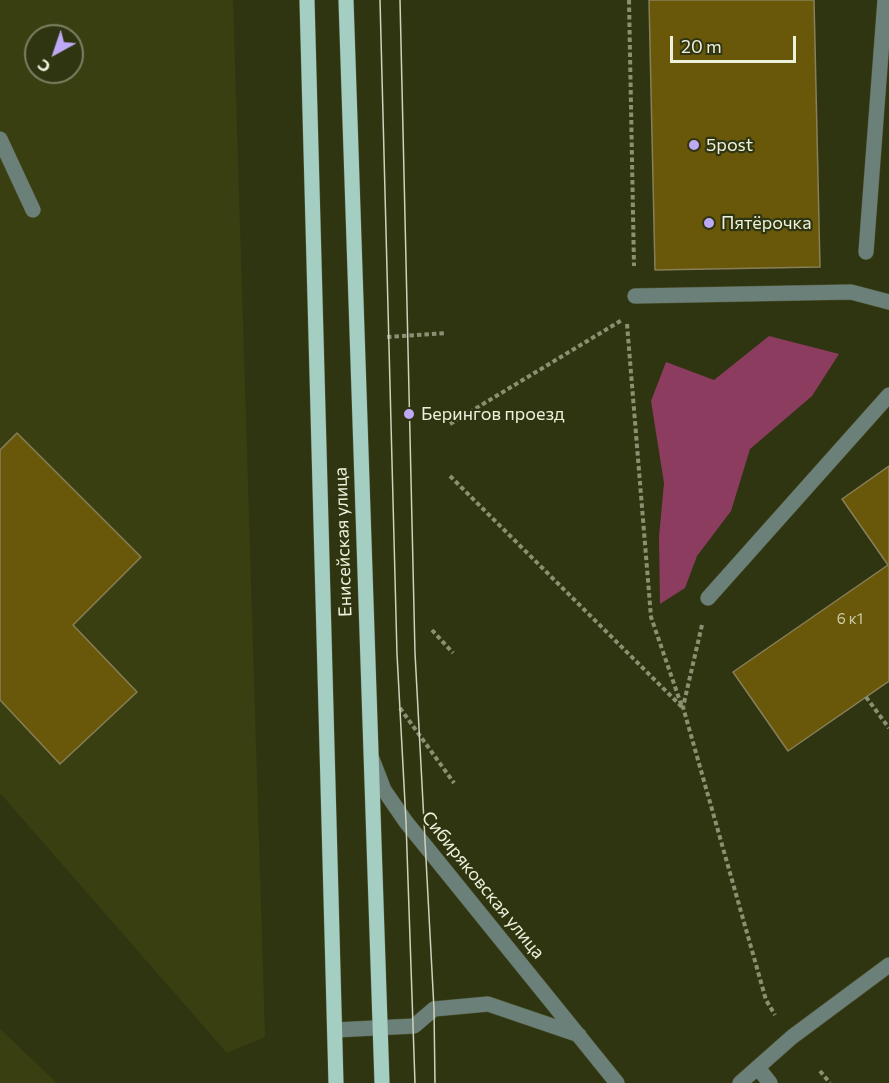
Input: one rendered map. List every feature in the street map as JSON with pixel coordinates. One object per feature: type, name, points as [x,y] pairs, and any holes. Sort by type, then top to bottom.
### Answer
[{"type":"main road","name":"Енисейская улица","points":[[307,0],[336,1083]]},
{"type":"main road","name":"Енисейская улица","points":[[346,0],[369,751],[382,1029],[382,1083]]},
{"type":"street","points":[[866,252],[885,0]]},
{"type":"street","points":[[0,139],[33,210]]},
{"type":"street","points":[[635,296],[851,292],[889,302]]},
{"type":"street","points":[[708,598],[889,395]]},
{"type":"street","name":"Сибиряковская улица","points":[[369,751],[384,790],[406,822],[617,1083]]},
{"type":"street","points":[[740,1083],[792,1037],[889,965]]},
{"type":"street","points":[[335,1030],[414,1026],[434,1009],[488,1004],[579,1035]]},
{"type":"street","points":[[758,1068],[770,1083]]},
{"type":"path","points":[[629,0],[635,296]]},
{"type":"path","points":[[450,423],[626,318],[651,617],[682,707],[766,1000],[777,1019]]},
{"type":"path","points":[[381,338],[446,333]]},
{"type":"path","points":[[450,476],[682,707]]},
{"type":"path","points":[[682,707],[708,598]]},
{"type":"path","points":[[432,630],[453,653]]},
{"type":"path","points":[[866,697],[889,728]]},
{"type":"path","points":[[394,700],[454,783]]},
{"type":"path","points":[[820,1071],[830,1083]]},
{"type":"shaded area","points":[[0,0],[233,0],[265,1037],[227,1053],[0,793]]},
{"type":"shaded area","points":[[769,336],[839,354],[812,396],[750,449],[731,511],[697,556],[685,588],[660,604],[659,537],[664,483],[651,401],[666,362],[714,380]]},
{"type":"shaded area","points":[[0,1029],[57,1083],[0,1083]]},
{"type":"building","points":[[649,0],[814,0],[820,267],[655,270]]},
{"type":"building","points":[[17,433],[141,557],[73,625],[137,692],[60,764],[0,700],[0,450]]},
{"type":"building","points":[[889,466],[889,681],[788,751],[733,672],[888,565],[842,499]]},
{"type":"tram line","points":[[380,0],[397,654],[406,822],[415,1083]]},
{"type":"tram line","points":[[400,0],[415,653],[434,1009],[435,1083]]},
{"type":"place","name":"5post","points":[[694,145]]},
{"type":"place","name":"Пятёрочка","points":[[709,223]]},
{"type":"place","name":"Берингов проезд","points":[[409,414]]}]
